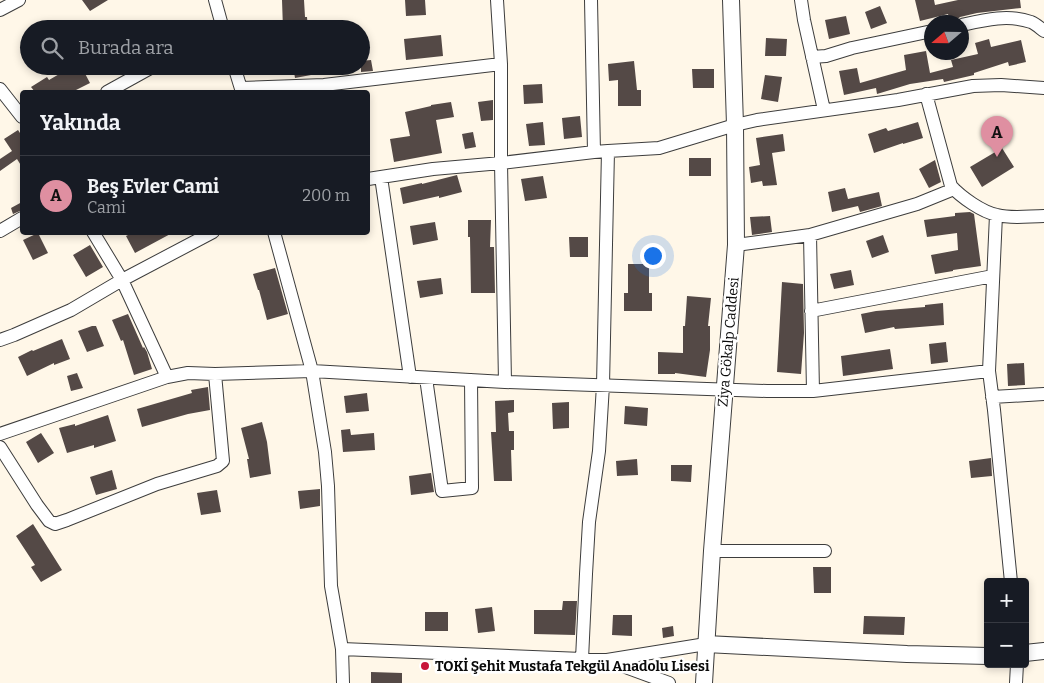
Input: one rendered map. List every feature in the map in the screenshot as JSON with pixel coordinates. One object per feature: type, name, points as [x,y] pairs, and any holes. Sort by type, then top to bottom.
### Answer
[{"type":"street","points":[[0,10],[20,0]]},
{"type":"street","points":[[215,0],[220,20]]},
{"type":"street","points":[[497,0],[501,64],[500,163],[505,382]]},
{"type":"street","points":[[591,0],[594,152]]},
{"type":"street","name":"Ziya Gökalp Caddesi","points":[[704,683],[712,551],[736,245],[731,0]]},
{"type":"street","points":[[801,0],[824,110]]},
{"type":"street","points":[[969,23],[993,18],[1012,18],[1032,23],[1044,31]]},
{"type":"street","points":[[812,57],[826,56],[852,48],[924,32]]},
{"type":"street","points":[[237,75],[241,90],[324,85],[501,64]]},
{"type":"street","points":[[111,90],[138,75]]},
{"type":"street","points":[[370,179],[433,168],[500,163],[594,152],[659,148],[735,124],[973,86],[1001,84],[1044,88]]},
{"type":"street","points":[[0,89],[20,114]]},
{"type":"street","points":[[926,94],[951,186],[958,194],[977,207],[996,215],[1044,216]]},
{"type":"street","points":[[582,659],[589,522],[599,451],[603,386],[608,152]]},
{"type":"street","points":[[380,177],[410,377]]},
{"type":"street","points":[[736,245],[810,235],[917,204],[954,189]]},
{"type":"street","points":[[996,215],[989,371],[1010,578]]},
{"type":"street","points":[[0,231],[20,219]]},
{"type":"street","points":[[95,235],[122,280],[167,377]]},
{"type":"street","points":[[0,340],[72,310],[122,280],[207,235]]},
{"type":"street","points":[[275,235],[312,371],[325,452],[332,586],[342,649],[343,683]]},
{"type":"street","points":[[810,235],[812,390]]},
{"type":"street","points":[[811,311],[993,276]]},
{"type":"street","points":[[0,434],[167,377],[188,373],[312,371],[505,382],[767,391],[812,390],[989,371]]},
{"type":"street","points":[[0,447],[37,505],[49,521],[56,524],[157,484],[217,466],[223,461],[215,374]]},
{"type":"street","points":[[426,378],[442,491],[472,488],[471,380]]},
{"type":"street","points":[[992,397],[1044,394]]},
{"type":"street","points":[[712,551],[825,551]]},
{"type":"street","points":[[342,649],[607,660],[706,644],[984,656]]},
{"type":"street","points":[[1029,653],[1044,651]]},
{"type":"street","points":[[607,660],[669,683]]},
{"type":"street","points":[[1016,683],[1017,668]]},
{"type":"building","points":[[82,0],[108,0],[90,11]]},
{"type":"building","points":[[282,0],[304,0],[305,17],[307,17],[307,20],[283,20]]},
{"type":"building","points":[[405,0],[425,0],[426,15],[406,16]]},
{"type":"building","points":[[915,0],[934,0],[935,5],[958,0],[1020,0],[1021,8],[968,15],[924,15],[924,20],[920,21]]},
{"type":"building","points":[[880,6],[887,23],[871,29],[865,12]]},
{"type":"building","points":[[846,16],[850,34],[829,39],[825,20]]},
{"type":"building","points":[[441,35],[443,56],[406,60],[404,39]]},
{"type":"building","points":[[766,38],[787,39],[786,56],[765,56]]},
{"type":"building","points":[[989,39],[991,47],[1021,40],[1026,62],[1009,66],[1008,62],[974,73],[974,75],[944,82],[943,79],[910,84],[877,94],[876,88],[844,95],[839,71],[857,68],[860,83],[906,70],[904,55],[924,51],[924,60],[928,60],[930,73],[953,67],[951,60],[969,60],[969,56],[978,54],[975,43]]},
{"type":"building","points":[[371,60],[373,71],[370,71]]},
{"type":"building","points":[[634,61],[637,90],[641,90],[641,106],[618,106],[618,80],[609,81],[608,64]]},
{"type":"building","points":[[692,69],[714,69],[714,88],[693,88]]},
{"type":"building","points":[[58,75],[86,75],[90,83],[76,90],[33,90],[31,87],[47,77],[49,80]]},
{"type":"building","points":[[294,75],[311,75],[295,78]]},
{"type":"building","points":[[765,75],[782,77],[778,102],[761,99]]},
{"type":"building","points":[[542,84],[543,103],[524,104],[523,85]]},
{"type":"building","points":[[493,100],[493,120],[481,121],[478,102]]},
{"type":"building","points":[[451,102],[454,117],[436,120],[442,153],[394,162],[390,139],[410,136],[405,112]]},
{"type":"building","points":[[580,116],[582,137],[564,139],[562,118]]},
{"type":"building","points":[[543,122],[545,145],[529,146],[526,124]]},
{"type":"building","points":[[918,122],[923,138],[874,153],[868,134],[886,128],[888,131]]},
{"type":"building","points":[[18,130],[20,133],[20,164],[17,159],[0,171],[0,159],[12,151],[4,139]]},
{"type":"building","points":[[473,132],[476,147],[465,149],[462,134]]},
{"type":"building","points":[[783,134],[785,151],[772,153],[777,185],[763,186],[762,181],[751,183],[749,167],[760,165],[756,138]]},
{"type":"building","points":[[1002,148],[1014,167],[982,187],[970,167]]},
{"type":"building","points":[[689,158],[711,158],[711,176],[689,176]]},
{"type":"building","points":[[935,160],[941,182],[929,188],[919,169]]},
{"type":"building","points":[[457,175],[462,192],[403,204],[400,188]]},
{"type":"building","points":[[543,176],[547,198],[525,201],[521,179]]},
{"type":"building","points":[[845,188],[848,199],[879,192],[882,206],[860,212],[858,206],[832,212],[828,192]]},
{"type":"building","points":[[20,203],[20,211],[13,214],[11,208]]},
{"type":"building","points":[[970,212],[974,214],[981,266],[935,274],[931,255],[958,250],[957,233],[927,237],[924,220],[955,216],[955,213]]},
{"type":"building","points":[[770,216],[772,232],[752,235],[750,217]]},
{"type":"building","points":[[468,220],[491,220],[490,247],[494,247],[495,293],[471,293]]},
{"type":"building","points":[[435,222],[438,240],[413,245],[410,226]]},
{"type":"building","points":[[34,235],[39,235],[48,253],[33,260],[23,240]]},
{"type":"building","points":[[128,235],[168,235],[135,253],[126,236]]},
{"type":"building","points":[[883,235],[889,252],[872,258],[866,241]]},
{"type":"building","points":[[569,237],[588,237],[588,257],[570,257]]},
{"type":"building","points":[[90,245],[103,267],[86,277],[73,255]]},
{"type":"building","points":[[628,264],[649,264],[649,293],[652,293],[652,311],[624,311],[624,293],[628,293]]},
{"type":"building","points":[[275,268],[288,314],[267,320],[253,274]]},
{"type":"building","points":[[851,270],[854,285],[834,289],[830,274]]},
{"type":"building","points":[[441,278],[443,294],[420,298],[417,281]]},
{"type":"building","points":[[782,282],[803,284],[804,333],[801,374],[777,372]]},
{"type":"building","points":[[687,296],[711,298],[708,326],[710,326],[710,350],[706,377],[675,373],[658,374],[658,352],[683,353],[683,326],[685,326]]},
{"type":"building","points":[[943,303],[944,325],[895,329],[894,327],[865,333],[861,314],[925,307],[925,305]]},
{"type":"building","points":[[128,314],[143,348],[147,352],[152,369],[134,375],[123,340],[121,341],[112,320]]},
{"type":"building","points":[[96,326],[104,346],[87,352],[78,331]]},
{"type":"building","points":[[62,339],[70,359],[54,365],[54,363],[27,376],[18,357]]},
{"type":"building","points":[[946,342],[948,362],[931,364],[929,344]]},
{"type":"building","points":[[890,349],[893,369],[843,376],[841,356]]},
{"type":"building","points":[[1024,363],[1025,385],[1008,386],[1007,364]]},
{"type":"building","points":[[77,373],[83,388],[71,391],[67,376]]},
{"type":"building","points":[[208,387],[210,410],[142,427],[137,409],[192,393],[191,390]]},
{"type":"building","points":[[367,393],[369,411],[346,413],[344,396]]},
{"type":"building","points":[[514,400],[514,412],[508,413],[509,431],[514,431],[514,450],[511,450],[512,481],[494,481],[491,432],[496,432],[495,401]]},
{"type":"building","points":[[569,402],[569,428],[553,429],[552,403]]},
{"type":"building","points":[[625,406],[648,408],[647,426],[624,424]]},
{"type":"building","points":[[108,415],[116,441],[94,448],[94,445],[67,453],[59,428],[75,424],[75,426]]},
{"type":"building","points":[[262,422],[267,442],[271,474],[250,478],[247,459],[249,459],[241,428]]},
{"type":"building","points":[[350,429],[351,435],[374,433],[375,450],[343,452],[341,430]]},
{"type":"building","points":[[41,433],[54,453],[38,463],[26,442]]},
{"type":"building","points":[[991,458],[992,476],[971,478],[969,461]]},
{"type":"building","points":[[637,459],[638,475],[617,476],[616,461]]},
{"type":"building","points":[[671,465],[692,465],[691,482],[671,481]]},
{"type":"building","points":[[112,470],[117,489],[96,495],[90,477]]},
{"type":"building","points":[[431,473],[434,492],[411,495],[409,476]]},
{"type":"building","points":[[320,489],[320,506],[300,509],[298,491]]},
{"type":"building","points":[[217,490],[221,512],[201,515],[197,493]]},
{"type":"building","points":[[33,524],[62,570],[41,582],[31,567],[35,565],[16,536]]},
{"type":"building","points":[[813,567],[831,567],[831,593],[814,593]]},
{"type":"building","points":[[563,601],[577,601],[575,635],[534,634],[534,610],[562,610]]},
{"type":"building","points":[[492,607],[495,631],[478,633],[475,609]]},
{"type":"building","points":[[425,612],[448,612],[448,631],[425,631]]},
{"type":"building","points":[[613,615],[632,615],[632,636],[612,635]]},
{"type":"building","points":[[864,616],[905,617],[904,635],[863,634]]},
{"type":"building","points":[[673,626],[674,636],[663,638],[662,628]]},
{"type":"building","points":[[371,672],[402,673],[402,683],[371,683]]},
{"type":"place","name":"Beş Evler Cami","points":[[997,157]]},
{"type":"place","name":"TOKİ Şehit Mustafa Tekgül Anadolu Lisesi","points":[[425,666]]}]
